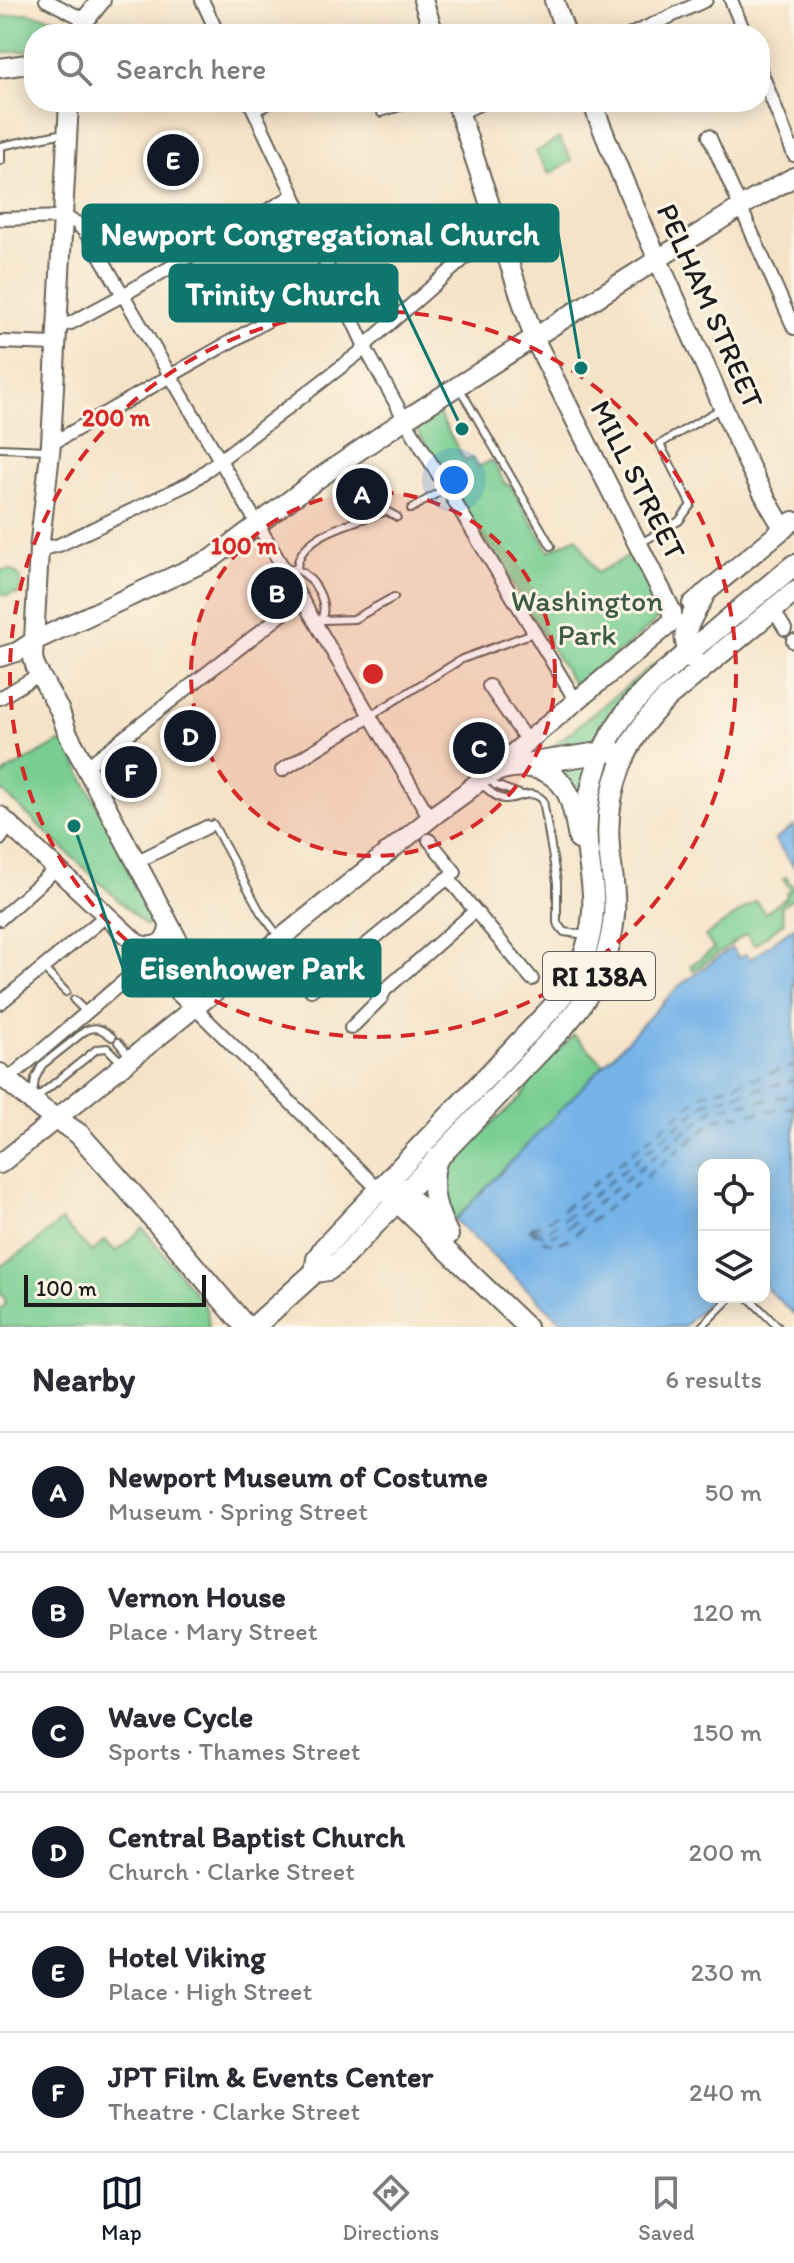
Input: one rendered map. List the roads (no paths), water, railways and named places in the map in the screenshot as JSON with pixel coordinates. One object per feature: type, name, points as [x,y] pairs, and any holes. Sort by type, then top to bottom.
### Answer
[{"type":"main road","points":[[84,24],[101,0]]},
{"type":"main road","points":[[423,0],[430,24]]},
{"type":"main road","points":[[554,0],[562,24]]},
{"type":"main road","points":[[0,68],[24,64]]},
{"type":"main road","points":[[68,112],[51,447],[39,550],[34,661],[67,732],[169,925],[201,1006]]},
{"type":"main road","name":"MILL STREET","points":[[460,112],[534,338],[672,612]]},
{"type":"main road","name":"PELHAM STREET","points":[[596,112],[762,491],[789,525]]},
{"type":"main road","points":[[0,657],[17,652],[34,641],[213,558],[319,478],[405,420],[658,259],[794,177]]},
{"type":"main road","points":[[0,1164],[483,778],[669,624],[672,612],[682,611],[704,595],[789,525]]},
{"type":"main road","name":"RI 138A","points":[[315,1272],[317,1259],[324,1248],[381,1182],[564,995],[581,964],[590,935],[594,901],[588,815],[593,782],[619,722],[653,681],[794,565]]},
{"type":"main road","name":"RI 138A","points":[[254,1327],[315,1272],[328,1270],[338,1263],[583,1004],[599,977],[608,950],[614,912],[609,840],[611,798],[632,740],[660,704],[794,592]]},
{"type":"main road","points":[[701,668],[688,652],[685,633],[704,595]]},
{"type":"main road","points":[[483,778],[499,769],[603,753],[632,740]]},
{"type":"main road","points":[[518,766],[545,771],[566,790],[594,901]]},
{"type":"main road","points":[[3,826],[57,868],[140,949],[150,965],[201,1006]]},
{"type":"main road","points":[[140,949],[161,944],[168,936],[169,925]]},
{"type":"main road","points":[[4,1077],[85,1140],[246,1327]]},
{"type":"main road","points":[[438,1158],[433,1173],[433,1193],[437,1210],[462,1264]]},
{"type":"main road","points":[[381,1182],[448,1235]]},
{"type":"main road","points":[[401,1197],[462,1264],[527,1327]]},
{"type":"street","points":[[46,0],[78,24]]},
{"type":"street","points":[[202,0],[213,24]]},
{"type":"street","points":[[654,24],[706,0]]},
{"type":"street","points":[[731,0],[741,24]]},
{"type":"street","points":[[770,94],[794,155]]},
{"type":"street","points":[[255,112],[365,347],[405,420],[576,701]]},
{"type":"street","points":[[709,136],[794,328]]},
{"type":"street","points":[[0,342],[56,335],[71,323],[294,195]]},
{"type":"street","points":[[0,219],[64,217],[77,223],[89,237],[259,524],[291,570],[302,599],[320,622],[370,716],[430,818]]},
{"type":"street","points":[[39,550],[59,545],[190,483],[365,347],[498,229]]},
{"type":"street","points":[[51,447],[335,282]]},
{"type":"street","points":[[86,767],[302,599]]},
{"type":"street","points":[[773,609],[785,629]]},
{"type":"street","points":[[0,698],[40,674]]},
{"type":"street","points":[[489,686],[527,741]]},
{"type":"street","points":[[282,770],[370,716]]},
{"type":"street","points":[[136,862],[210,825]]},
{"type":"street","points":[[311,990],[455,872],[429,840]]},
{"type":"street","points":[[0,919],[57,868]]},
{"type":"street","points":[[448,878],[532,979]]},
{"type":"street","points":[[351,1028],[385,990],[475,911]]},
{"type":"street","points":[[0,1003],[107,915]]},
{"type":"street","points":[[4,1077],[87,1013],[140,967],[140,949]]},
{"type":"street","points":[[201,1006],[381,1182]]},
{"type":"lane","points":[[1,161],[1,146],[67,132]]},
{"type":"lane","points":[[459,386],[551,546]]},
{"type":"lane","points":[[639,544],[679,521],[691,505],[660,444],[723,406]]},
{"type":"lane","points":[[0,448],[51,447]]},
{"type":"lane","points":[[411,509],[446,488]]},
{"type":"lane","points":[[394,597],[354,619],[320,622],[325,610],[317,590],[305,575],[291,570],[306,547],[334,528],[386,511],[397,517]]},
{"type":"lane","points":[[370,716],[462,659],[533,633]]},
{"type":"lane","points":[[483,778],[522,795],[537,795],[544,803],[557,882],[557,923],[560,930],[590,935]]},
{"type":"lane","points":[[210,825],[261,913],[281,938]]},
{"type":"lane","points":[[43,968],[66,992]]},
{"type":"lane","points":[[74,1000],[87,1013]]},
{"type":"lane","points":[[32,1101],[37,1072],[92,1027],[101,1028],[115,1040],[128,1061]]},
{"type":"lane","points":[[32,1101],[97,1049],[107,1048],[128,1061]]},
{"type":"lane","points":[[701,1327],[725,1303]]},
{"type":"lane","points":[[754,1303],[778,1327]]},
{"type":"water","points":[[794,826],[794,867],[775,840]]},
{"type":"water","points":[[794,927],[794,1314],[770,1292],[770,1159],[698,1159],[698,1303],[707,1303],[684,1327],[567,1327],[455,1220],[679,986],[731,948],[739,958],[746,954],[750,959]]},
{"type":"place","name":"Hotel Viking","points":[[173,160]]},
{"type":"place","name":"Newport Congregational Church","points":[[581,368]]},
{"type":"place","name":"Trinity Church","points":[[462,429]]},
{"type":"place","name":"Newport Museum of Costume","points":[[362,494]]},
{"type":"place","name":"Vernon House","points":[[277,593]]},
{"type":"place","name":"Central Baptist Church","points":[[190,736]]},
{"type":"place","name":"Wave Cycle","points":[[479,748]]},
{"type":"place","name":"JPT Film & Events Center","points":[[131,772]]},
{"type":"place","name":"Eisenhower Park","points":[[74,826]]},
{"type":"park label","name":"Washington Park","points":[[587,618]]}]
